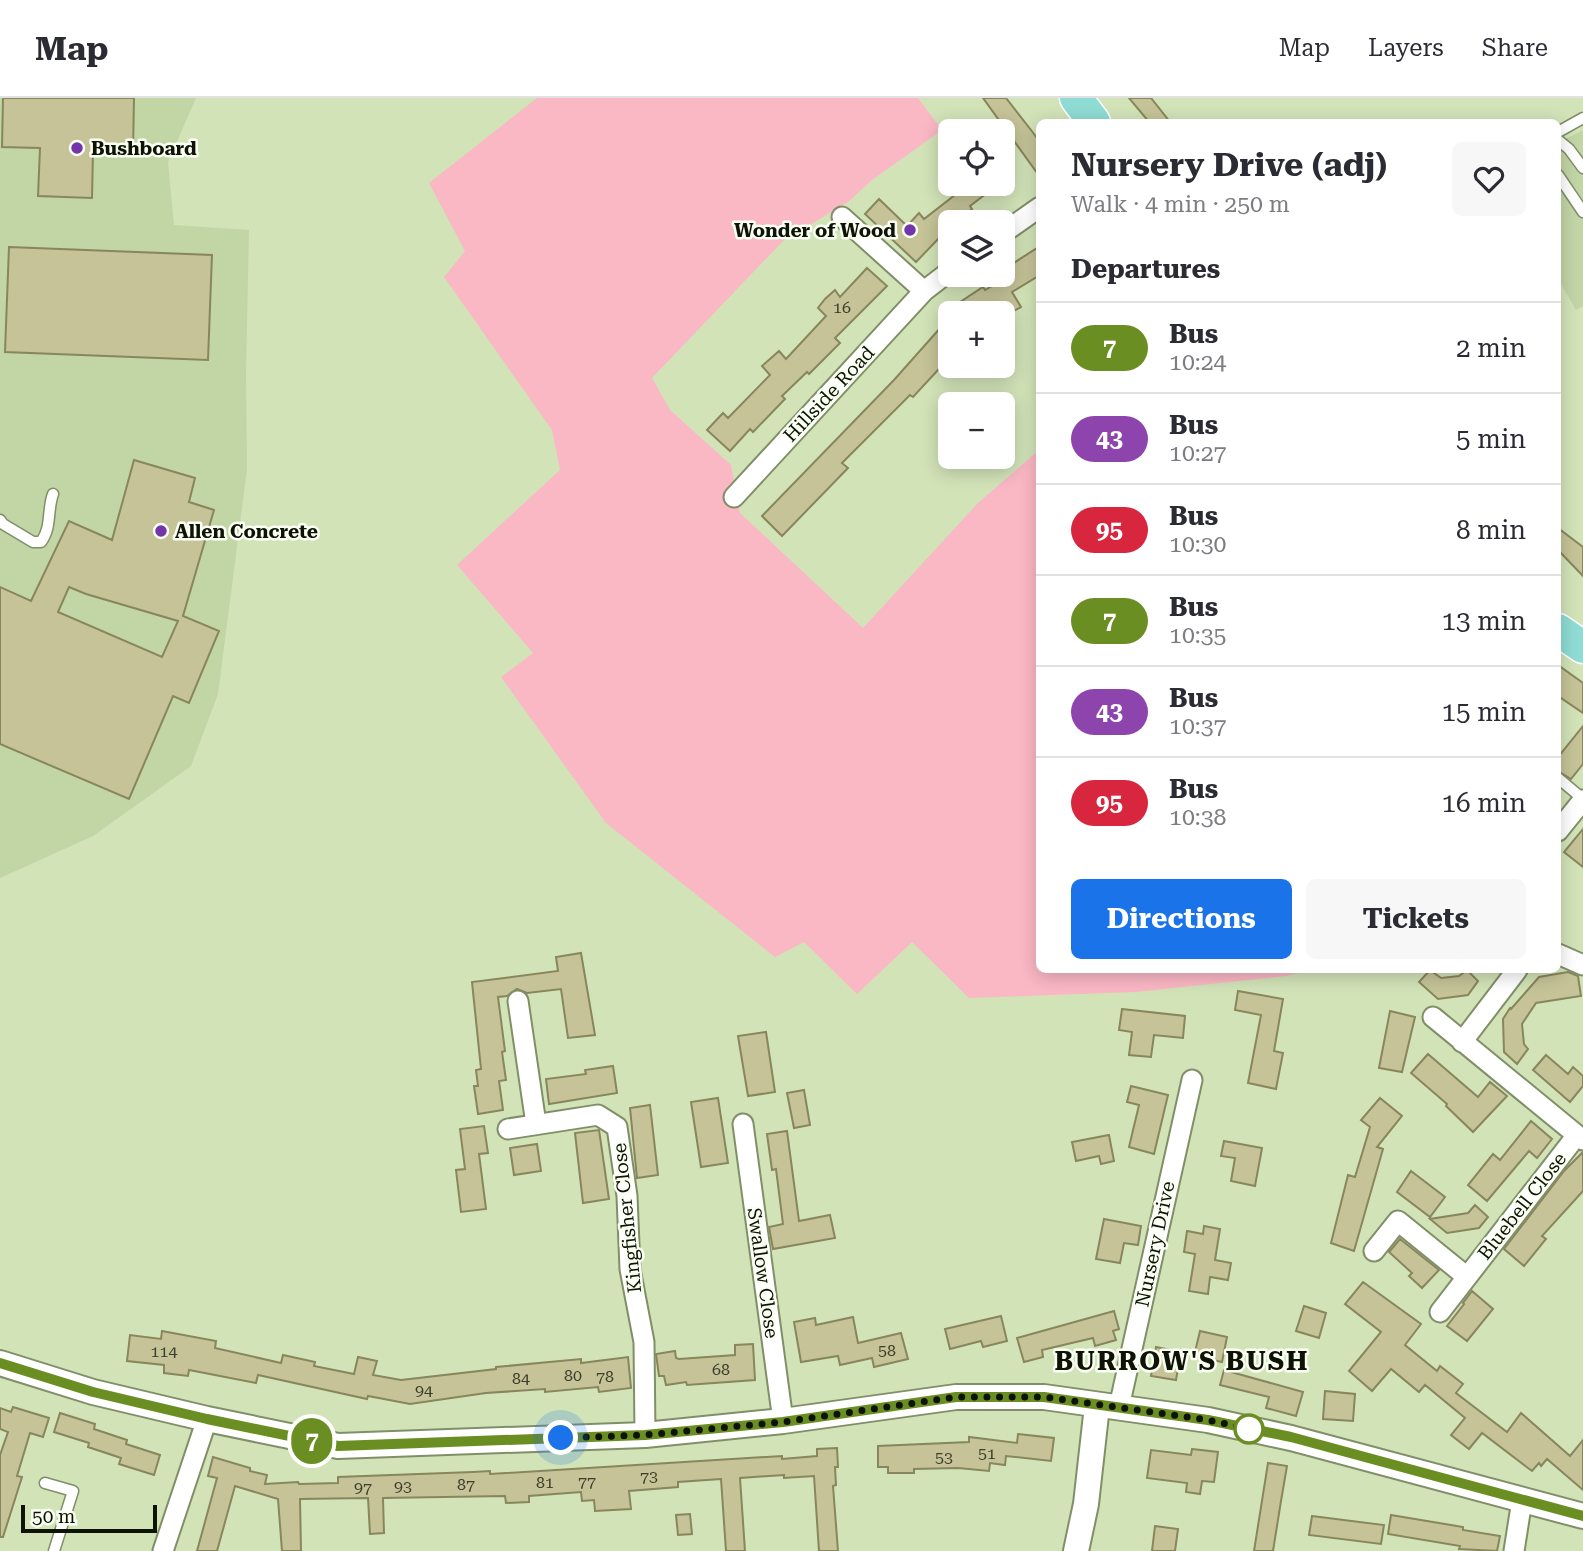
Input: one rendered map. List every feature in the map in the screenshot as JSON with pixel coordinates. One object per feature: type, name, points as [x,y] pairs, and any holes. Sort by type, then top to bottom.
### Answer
[{"type":"main road","points":[[1076,98],[1092,119]]},
{"type":"main road","points":[[1561,632],[1583,647]]},
{"type":"street","points":[[1015,225],[1036,210]]},
{"type":"street","points":[[842,217],[924,290]]},
{"type":"street","name":"Hillside Road","points":[[734,497],[924,290],[938,280]]},
{"type":"street","points":[[1561,828],[1580,809]]},
{"type":"street","points":[[1561,955],[1583,965]]},
{"type":"street","points":[[1462,1042],[1515,973]]},
{"type":"street","points":[[518,1001],[536,1124]]},
{"type":"street","points":[[1433,1017],[1580,1138]]},
{"type":"street","name":"Nursery Drive","points":[[1108,1407],[1192,1080]]},
{"type":"street","name":"Kingfisher Close","points":[[508,1129],[598,1115],[617,1127],[627,1196],[630,1269],[644,1342],[645,1435]]},
{"type":"street","name":"Swallow Close","points":[[743,1124],[783,1422]]},
{"type":"street","name":"Bluebell Close","points":[[1440,1312],[1580,1138]]},
{"type":"street","name":"Bluebell Close","points":[[1374,1251],[1398,1221],[1467,1277]]},
{"type":"street","points":[[0,1363],[93,1392],[338,1446],[645,1435],[783,1422],[956,1397],[1044,1397],[1208,1420],[1291,1437],[1583,1516]]},
{"type":"street","points":[[1076,1551],[1108,1407]]},
{"type":"street","points":[[163,1551],[207,1419]]},
{"type":"street","points":[[1514,1551],[1521,1500]]},
{"type":"lane","points":[[1561,131],[1581,123]]},
{"type":"lane","points":[[1561,143],[1569,149],[1583,168]]},
{"type":"lane","points":[[1561,179],[1583,212]]},
{"type":"lane","points":[[0,520],[33,542],[41,542],[50,522],[49,505],[53,494]]},
{"type":"lane","points":[[1561,782],[1580,809]]},
{"type":"lane","points":[[45,1483],[73,1491],[54,1551]]},
{"type":"shaded area","points":[[0,98],[196,98],[168,162],[174,225],[249,230],[247,469],[218,694],[191,766],[93,836],[0,878]]},
{"type":"shaded area","points":[[537,98],[918,98],[938,125],[938,133],[872,180],[848,202],[783,241],[652,378],[670,410],[731,465],[740,513],[863,628],[978,503],[1036,453],[1036,973],[1298,973],[1136,992],[969,998],[912,942],[857,994],[804,942],[775,957],[606,823],[501,677],[533,653],[457,565],[560,470],[552,430],[444,277],[465,251],[429,183]]},
{"type":"shaded area","points":[[1583,130],[1583,306],[1576,310],[1561,284],[1561,141]]},
{"type":"building","name":"Bushboard","points":[[3,98],[134,98],[133,152],[93,151],[92,198],[38,196],[40,148],[2,147]]},
{"type":"building","points":[[983,98],[1006,98],[1036,137],[1036,171],[1015,142],[1015,119],[998,119]]},
{"type":"building","points":[[1129,98],[1151,98],[1168,119],[1146,119]]},
{"type":"building","name":"Wonder of Wood","points":[[954,196],[983,196],[970,206],[971,210],[938,210],[938,239],[916,262],[865,214],[879,199],[907,226],[919,213],[924,219]]},
{"type":"building","points":[[9,247],[212,255],[208,360],[5,352]]},
{"type":"building","points":[[1036,249],[1036,277],[1012,292],[1021,307],[1015,310],[1015,301],[962,301],[983,287],[985,290],[990,287],[1015,287],[1015,262]]},
{"type":"building","points":[[867,268],[887,286],[835,338],[840,343],[782,396],[785,399],[753,432],[750,429],[730,451],[707,430],[723,413],[728,418],[770,375],[762,366],[779,351],[786,359],[826,316],[818,308],[825,299],[835,290],[840,297]]},
{"type":"building","points":[[938,330],[938,370],[842,463],[848,468],[782,536],[762,516],[894,380]]},
{"type":"building","points":[[134,460],[195,478],[189,502],[214,510],[183,616],[219,631],[189,703],[173,696],[129,799],[0,744],[0,587],[31,601],[69,521],[112,540]],"holes":[[[69,587],[178,621],[162,657],[58,612]]]},
{"type":"building","points":[[1561,530],[1583,547],[1583,576],[1561,553]]},
{"type":"building","points":[[1561,667],[1583,683],[1583,713],[1561,698]]},
{"type":"building","points":[[1583,726],[1583,764],[1571,779],[1561,773],[1561,753]]},
{"type":"building","points":[[1583,829],[1583,867],[1564,852]]},
{"type":"building","points":[[581,953],[595,1035],[568,1038],[561,989],[527,993],[517,989],[507,996],[498,997],[505,1051],[502,1052],[506,1080],[499,1081],[503,1110],[478,1114],[474,1086],[478,1086],[476,1070],[481,1069],[472,982],[558,971],[556,957]]},
{"type":"building","points":[[1568,972],[1578,976],[1581,996],[1536,1003],[1522,1024],[1524,1044],[1528,1049],[1517,1064],[1504,1052],[1503,1019],[1539,977]]},
{"type":"building","points":[[1427,973],[1434,973],[1441,978],[1470,973],[1478,981],[1468,995],[1438,999],[1419,982]]},
{"type":"building","points":[[1238,991],[1283,999],[1274,1051],[1283,1053],[1276,1089],[1248,1083],[1261,1015],[1235,1010]]},
{"type":"building","points":[[1122,1009],[1185,1016],[1183,1038],[1154,1035],[1151,1057],[1129,1055],[1132,1032],[1119,1030]]},
{"type":"building","points":[[1390,1011],[1415,1017],[1402,1072],[1379,1068]]},
{"type":"building","points":[[766,1032],[775,1092],[748,1096],[738,1036]]},
{"type":"building","points":[[1428,1054],[1478,1097],[1490,1082],[1507,1096],[1473,1132],[1447,1104],[1411,1073]]},
{"type":"building","points":[[1546,1055],[1568,1074],[1573,1067],[1583,1076],[1583,1086],[1570,1102],[1533,1070]]},
{"type":"building","points":[[613,1066],[617,1093],[549,1104],[546,1079],[586,1074],[585,1070]]},
{"type":"building","points":[[1131,1086],[1168,1095],[1154,1154],[1129,1147],[1139,1105],[1127,1102]]},
{"type":"building","points":[[804,1090],[810,1125],[794,1128],[787,1093]]},
{"type":"building","points":[[718,1098],[728,1163],[701,1167],[691,1102]]},
{"type":"building","points":[[1380,1098],[1402,1116],[1377,1147],[1383,1149],[1354,1251],[1331,1243],[1348,1175],[1355,1177],[1370,1127],[1361,1120]]},
{"type":"building","points":[[650,1105],[658,1175],[637,1178],[630,1108]]},
{"type":"building","points":[[1531,1121],[1552,1139],[1537,1158],[1529,1151],[1487,1201],[1468,1185],[1493,1154],[1500,1160]]},
{"type":"building","points":[[484,1126],[488,1153],[479,1154],[486,1209],[461,1212],[456,1170],[465,1169],[460,1129]]},
{"type":"building","points":[[599,1130],[609,1199],[583,1203],[575,1133]]},
{"type":"building","points":[[787,1131],[799,1221],[830,1215],[835,1238],[773,1249],[769,1227],[783,1224],[776,1169],[772,1170],[767,1134]]},
{"type":"building","points":[[1109,1135],[1114,1161],[1101,1164],[1099,1156],[1076,1161],[1072,1142]]},
{"type":"building","points":[[1224,1141],[1262,1148],[1255,1186],[1231,1181],[1235,1158],[1221,1156]]},
{"type":"building","points":[[537,1144],[541,1171],[514,1175],[510,1148]]},
{"type":"building","points":[[1583,1152],[1583,1191],[1542,1236],[1546,1239],[1524,1266],[1504,1249],[1564,1171]]},
{"type":"building","points":[[1411,1171],[1445,1197],[1430,1217],[1397,1192]]},
{"type":"building","points":[[1475,1205],[1488,1217],[1479,1228],[1447,1233],[1430,1219],[1468,1213]]},
{"type":"building","points":[[1104,1219],[1141,1226],[1138,1245],[1124,1243],[1120,1263],[1096,1259]]},
{"type":"building","points":[[1204,1226],[1220,1229],[1215,1260],[1231,1263],[1228,1280],[1210,1277],[1208,1294],[1189,1291],[1195,1254],[1184,1252],[1187,1231],[1203,1234]]},
{"type":"building","points":[[1400,1239],[1439,1270],[1422,1288],[1409,1276],[1412,1273],[1389,1252]]},
{"type":"building","points":[[1363,1282],[1421,1324],[1405,1345],[1437,1371],[1440,1366],[1463,1384],[1456,1393],[1507,1432],[1521,1413],[1570,1456],[1583,1440],[1583,1490],[1547,1459],[1532,1471],[1482,1433],[1469,1449],[1451,1435],[1465,1418],[1425,1385],[1419,1392],[1391,1369],[1372,1391],[1349,1371],[1381,1332],[1345,1304]]},
{"type":"building","points":[[1472,1291],[1493,1309],[1467,1341],[1447,1326]]},
{"type":"building","points":[[1304,1306],[1326,1313],[1319,1338],[1296,1331]]},
{"type":"building","points":[[1114,1311],[1119,1329],[1113,1331],[1116,1340],[1095,1346],[1093,1338],[1042,1350],[1043,1357],[1024,1362],[1017,1338]]},
{"type":"building","points":[[1001,1316],[1007,1341],[983,1347],[981,1341],[950,1349],[945,1329]]},
{"type":"building","points":[[853,1317],[858,1343],[901,1333],[908,1359],[874,1367],[872,1358],[840,1365],[838,1356],[801,1362],[794,1322],[815,1318],[816,1325]]},
{"type":"building","points":[[162,1331],[216,1341],[215,1348],[281,1363],[283,1355],[315,1362],[314,1366],[354,1374],[358,1357],[377,1361],[373,1375],[401,1380],[496,1367],[581,1359],[581,1363],[628,1357],[631,1388],[599,1392],[598,1387],[545,1392],[545,1389],[486,1393],[410,1404],[368,1396],[367,1399],[258,1375],[256,1383],[189,1370],[188,1376],[164,1373],[164,1365],[127,1361],[130,1335],[161,1339]]},
{"type":"building","points":[[1200,1331],[1227,1337],[1222,1362],[1194,1356]]},
{"type":"building","points":[[753,1344],[755,1380],[666,1385],[664,1376],[659,1376],[656,1354],[675,1351],[676,1358],[679,1359],[735,1355],[735,1345]]},
{"type":"building","points":[[1156,1347],[1181,1352],[1176,1380],[1151,1376]]},
{"type":"building","points":[[1224,1370],[1303,1392],[1296,1416],[1266,1408],[1269,1397],[1220,1385]]},
{"type":"building","points":[[1325,1391],[1355,1394],[1353,1421],[1323,1419]]},
{"type":"building","points":[[13,1407],[49,1418],[43,1437],[30,1433],[17,1476],[22,1477],[3,1537],[0,1537],[0,1455],[8,1432],[0,1429],[0,1408],[11,1412]]},
{"type":"building","points":[[60,1413],[95,1424],[94,1429],[127,1440],[126,1444],[160,1455],[154,1475],[119,1464],[121,1458],[88,1447],[89,1443],[54,1432]]},
{"type":"building","points":[[1018,1434],[1054,1438],[1051,1461],[1006,1456],[1005,1465],[990,1463],[989,1471],[958,1468],[914,1469],[914,1473],[888,1473],[888,1467],[878,1467],[878,1446],[969,1442],[969,1437],[1017,1443]]},
{"type":"building","points":[[837,1448],[838,1467],[835,1467],[836,1485],[833,1486],[838,1551],[819,1551],[814,1476],[784,1478],[784,1475],[740,1478],[745,1551],[726,1551],[721,1479],[678,1482],[678,1487],[629,1491],[631,1509],[595,1511],[594,1500],[582,1501],[581,1492],[529,1496],[529,1502],[506,1503],[505,1496],[383,1498],[384,1533],[370,1534],[368,1498],[300,1499],[301,1551],[282,1551],[278,1499],[235,1486],[217,1551],[197,1551],[217,1478],[208,1476],[213,1457],[267,1475],[265,1484],[299,1484],[338,1483],[338,1477],[490,1471],[490,1474],[782,1456],[782,1459],[817,1456],[817,1449]]},
{"type":"building","points":[[1192,1449],[1218,1452],[1214,1482],[1202,1481],[1200,1494],[1186,1492],[1187,1483],[1147,1478],[1151,1450],[1191,1455]]},
{"type":"building","points":[[1268,1463],[1287,1466],[1273,1551],[1254,1551]]},
{"type":"building","points":[[690,1514],[692,1534],[678,1535],[676,1515]]},
{"type":"building","points":[[1391,1515],[1500,1536],[1497,1551],[1459,1549],[1460,1546],[1388,1534]]},
{"type":"building","points":[[1312,1516],[1384,1525],[1381,1544],[1309,1535]]},
{"type":"building","points":[[1155,1526],[1178,1529],[1175,1551],[1152,1551]]},
{"type":"bus line","name":"7","points":[[0,1363],[93,1392],[338,1446],[645,1435],[783,1422],[956,1397],[1044,1397],[1208,1420],[1291,1437],[1583,1516]]},
{"type":"place","name":"Bushboard","points":[[77,148]]},
{"type":"place","name":"Wonder of Wood","points":[[910,230]]},
{"type":"place","name":"Allen Concrete","points":[[161,531]]},
{"type":"district","name":"BURROW'S BUSH","points":[[1182,1361]]},
{"type":"route","points":[[561,1438],[645,1435],[783,1422],[956,1397],[1044,1397],[1208,1420],[1249,1429]]}]
